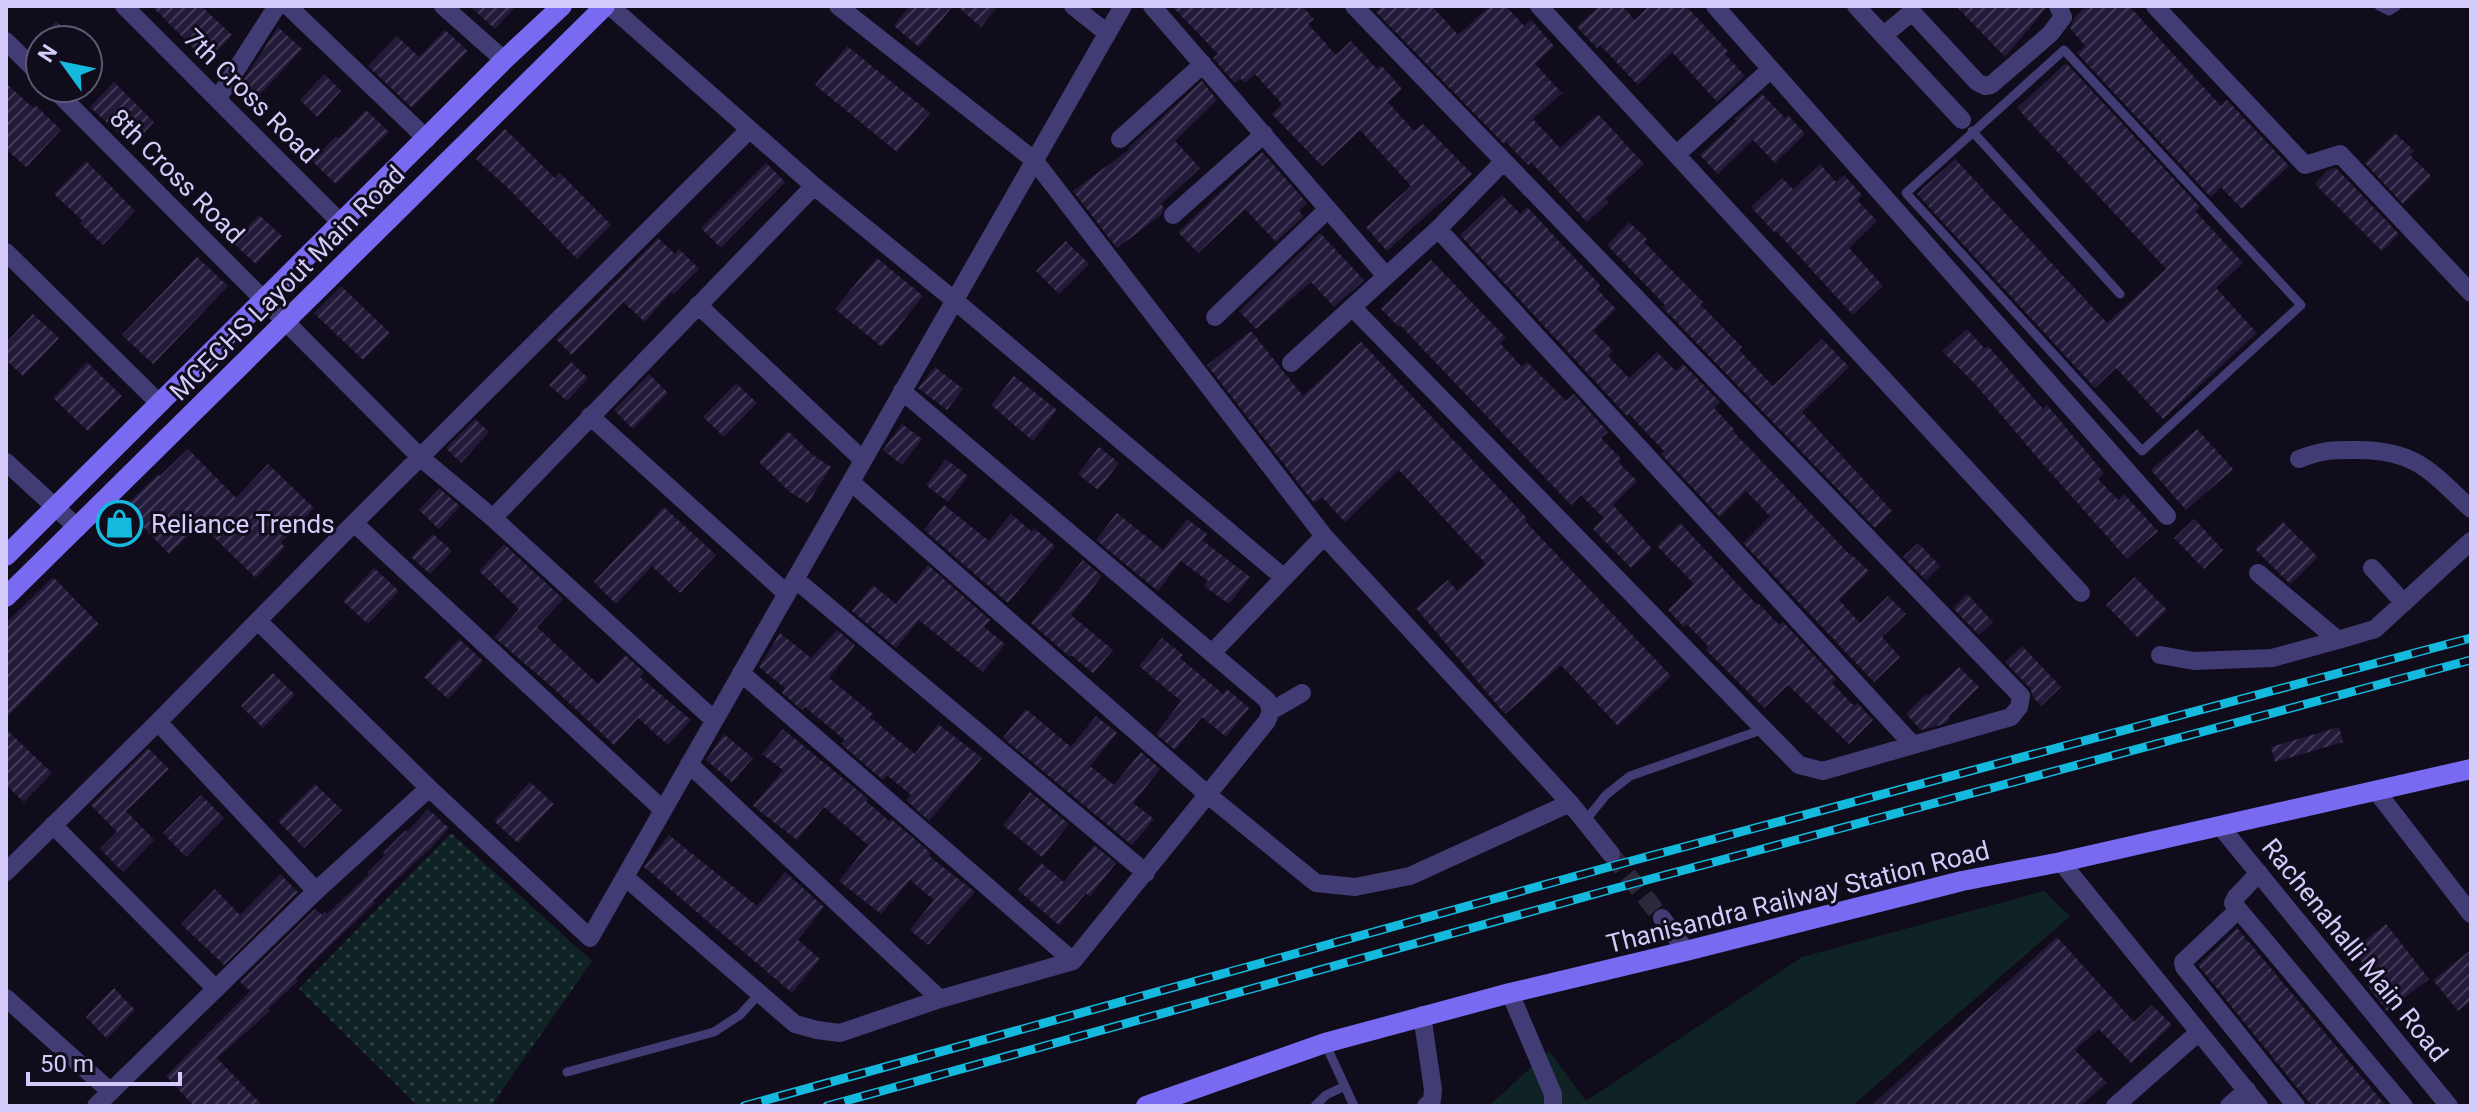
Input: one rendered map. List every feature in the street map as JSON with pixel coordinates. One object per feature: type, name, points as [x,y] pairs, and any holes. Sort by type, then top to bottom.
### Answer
[{"type":"main road","name":"MCECHS Layout Main Road","points":[[6,556],[562,6]]},
{"type":"main road","name":"MCECHS Layout Main Road","points":[[6,597],[607,6]]},
{"type":"main road","name":"Thanisandra Railway Station Road","points":[[1146,1106],[1325,1043],[1422,1015],[1962,881],[2061,862],[2471,769]]},
{"type":"street","name":"7th Cross Road","points":[[124,6],[341,223]]},
{"type":"street","points":[[218,98],[277,6]]},
{"type":"street","points":[[288,6],[427,139]]},
{"type":"street","points":[[443,6],[504,60]]},
{"type":"street","points":[[607,6],[814,186],[1283,577]]},
{"type":"street","points":[[838,6],[1034,160],[1324,536],[1570,803],[1611,854]]},
{"type":"street","points":[[1073,6],[1107,33]]},
{"type":"street","points":[[258,621],[429,788],[590,938],[1123,6]]},
{"type":"street","points":[[1152,6],[1386,276]]},
{"type":"street","points":[[1352,307],[1799,765],[1823,771],[2011,717],[2019,707],[2021,696],[1354,6]]},
{"type":"street","points":[[1539,6],[2081,593]]},
{"type":"street","points":[[1715,6],[2167,516]]},
{"type":"street","points":[[1884,35],[1912,12],[1977,82],[1991,85],[2050,34],[2063,17],[2058,6]]},
{"type":"street","points":[[2155,6],[2305,165],[2340,154],[2471,293]]},
{"type":"street","points":[[1869,10],[1884,35],[1968,126]]},
{"type":"street","points":[[6,41],[24,59]]},
{"type":"street","points":[[1120,139],[1203,64]]},
{"type":"street","points":[[1677,154],[1771,69]]},
{"type":"street","name":"8th Cross Road","points":[[69,104],[421,458],[493,518],[714,720]]},
{"type":"street","points":[[6,872],[749,130]]},
{"type":"street","points":[[1173,215],[1264,134]]},
{"type":"street","points":[[1291,363],[1438,229],[1503,162]]},
{"type":"street","points":[[493,518],[814,186]]},
{"type":"street","points":[[1215,317],[1328,209]]},
{"type":"street","points":[[1438,229],[1913,745]]},
{"type":"street","points":[[6,252],[159,403]]},
{"type":"street","points":[[698,305],[863,460]]},
{"type":"street","points":[[902,391],[1267,700],[1271,711]]},
{"type":"street","points":[[590,416],[791,587],[1146,873]]},
{"type":"street","points":[[2299,459],[2324,450],[2387,451],[2404,456],[2427,469],[2471,509]]},
{"type":"street","points":[[6,462],[78,528]]},
{"type":"street","points":[[851,482],[1208,795],[1316,883],[1355,887],[1410,876],[1570,803]]},
{"type":"street","points":[[354,523],[663,810]]},
{"type":"street","points":[[1212,653],[1324,536]]},
{"type":"street","points":[[2160,655],[2194,661],[2272,658],[2375,629],[2471,541]]},
{"type":"street","points":[[2372,568],[2404,603]]},
{"type":"street","points":[[2258,573],[2338,640]]},
{"type":"street","points":[[741,673],[1073,961]]},
{"type":"street","points":[[625,877],[795,1024],[840,1033],[940,999],[1073,961],[1267,721],[1271,711],[1302,693]]},
{"type":"street","points":[[158,722],[316,891]]},
{"type":"street","points":[[689,764],[940,999]]},
{"type":"street","points":[[96,1106],[316,891],[429,788]]},
{"type":"street","points":[[2377,792],[2471,914]]},
{"type":"street","points":[[53,825],[216,989]]},
{"type":"street","name":"Rachenahalli Main Road","points":[[2220,826],[2449,1106]]},
{"type":"street","points":[[2061,862],[2259,1106]]},
{"type":"street","points":[[2259,873],[2233,903],[2404,1106]]},
{"type":"street","points":[[2238,910],[2183,962],[2184,967],[2296,1106]]},
{"type":"street","points":[[1662,918],[1686,951]]},
{"type":"street","points":[[1510,993],[1553,1094],[1553,1106]]},
{"type":"street","points":[[6,998],[111,1092]]},
{"type":"street","points":[[1422,1015],[1433,1090],[1432,1100],[1426,1106]]},
{"type":"street","points":[[2115,1106],[2199,1032]]},
{"type":"street","points":[[2229,1106],[2247,1090]]},
{"type":"lane","points":[[2379,6],[2389,11],[2397,6]]},
{"type":"lane","points":[[2064,50],[2301,305],[2142,451],[1906,193],[1968,126],[2064,50]]},
{"type":"lane","points":[[1968,126],[2120,294]]},
{"type":"lane","points":[[1585,821],[1606,795],[1630,776],[1764,729]]},
{"type":"lane","points":[[567,1072],[714,1032],[740,1015],[760,993]]},
{"type":"lane","points":[[1325,1043],[1354,1106]]},
{"type":"lane","points":[[1315,1106],[1326,1095],[1343,1087]]},
{"type":"green space","points":[[451,833],[592,961],[491,1106],[418,1106],[299,989]]},
{"type":"green space","points":[[2044,891],[2070,916],[1852,1106],[1489,1106],[1549,1051],[1586,1101],[1802,957]]},
{"type":"building","points":[[152,6],[201,6],[232,35],[207,62]]},
{"type":"building","points":[[470,6],[516,6],[495,29]]},
{"type":"building","points":[[910,6],[953,6],[919,47],[894,26]]},
{"type":"building","points":[[957,6],[998,6],[981,27]]},
{"type":"building","points":[[1172,6],[1302,6],[1314,19],[1308,24],[1336,55],[1351,41],[1377,69],[1381,65],[1402,89],[1388,102],[1414,131],[1423,124],[1472,174],[1387,251],[1366,227],[1411,186],[1360,130],[1322,166],[1272,114],[1282,104],[1255,74],[1245,83],[1240,78],[1235,83],[1213,58],[1218,54]]},
{"type":"building","points":[[1383,6],[1432,6],[1458,35],[1490,6],[1506,6],[1524,26],[1531,20],[1554,46],[1535,64],[1562,93],[1533,119],[1560,148],[1598,114],[1644,164],[1606,199],[1609,202],[1587,222],[1531,162],[1528,165],[1506,142],[1504,144],[1376,12]]},
{"type":"building","points":[[1599,6],[1622,6],[1635,20],[1649,6],[1686,6],[1728,51],[1725,54],[1745,76],[1717,102],[1672,52],[1638,85],[1600,45],[1597,48],[1577,27]]},
{"type":"building","points":[[1956,6],[2046,6],[2046,8],[2005,57]]},
{"type":"building","points":[[2086,6],[2129,6],[2221,106],[2227,100],[2289,166],[2242,209],[2221,187],[2211,197],[2077,53],[2085,46],[2070,28],[2075,17]]},
{"type":"building","points":[[278,27],[302,49],[254,101],[239,87]]},
{"type":"building","points":[[445,30],[468,51],[412,108],[368,66],[397,36],[419,57]]},
{"type":"building","points":[[847,46],[930,113],[897,152],[815,85]]},
{"type":"building","points":[[2066,63],[2200,207],[2195,211],[2243,263],[2216,288],[2257,333],[2163,419],[2116,368],[2095,388],[1917,194],[1955,159],[2107,323],[2166,269],[2017,108]]},
{"type":"building","points":[[324,74],[341,91],[317,117],[300,100]]},
{"type":"building","points":[[1202,81],[1217,100],[1175,141],[1200,168],[1161,204],[1164,208],[1161,215],[1117,248],[1073,191],[1130,149]]},
{"type":"building","points":[[114,82],[154,122],[132,146],[90,107],[104,104],[104,92]]},
{"type":"building","points":[[6,83],[24,100],[24,104],[33,108],[36,106],[61,130],[26,167],[6,149]]},
{"type":"building","points":[[1762,94],[1805,134],[1775,163],[1753,140],[1718,174],[1700,155]]},
{"type":"building","points":[[366,110],[389,132],[336,184],[312,161]]},
{"type":"building","points":[[505,129],[555,178],[560,173],[611,225],[577,259],[476,159]]},
{"type":"building","points":[[2395,133],[2414,151],[2410,155],[2431,176],[2403,204],[2365,163]]},
{"type":"building","points":[[1262,152],[1307,203],[1299,211],[1304,216],[1276,242],[1245,209],[1198,253],[1178,232]]},
{"type":"building","points":[[86,161],[135,211],[103,245],[54,194]]},
{"type":"building","points":[[766,163],[785,182],[721,248],[701,228]]},
{"type":"building","points":[[1820,164],[1836,182],[1844,175],[1862,195],[1857,200],[1877,221],[1849,248],[1883,286],[1853,315],[1751,207],[1782,178],[1793,189]]},
{"type":"building","points":[[2336,168],[2399,234],[2382,251],[2315,184],[2328,170]]},
{"type":"building","points":[[1502,195],[1520,214],[1527,207],[1600,285],[1597,289],[1616,309],[1593,331],[1613,351],[1608,356],[1629,378],[1657,352],[1676,371],[1683,364],[1720,402],[1714,408],[1733,431],[1849,554],[1869,571],[1839,600],[1860,623],[1888,596],[1906,614],[1882,637],[1900,657],[1874,682],[1743,543],[1770,516],[1746,491],[1720,517],[1661,454],[1664,451],[1629,414],[1627,416],[1460,235]]},
{"type":"building","points":[[259,215],[282,236],[256,264],[233,243]]},
{"type":"building","points":[[1629,222],[1647,239],[1644,242],[1703,302],[1700,304],[1742,347],[1739,350],[1773,386],[1822,339],[1849,367],[1802,412],[1892,511],[1875,528],[1662,307],[1665,305],[1607,245]]},
{"type":"building","points":[[1320,233],[1364,280],[1334,307],[1311,282],[1256,329],[1239,311]]},
{"type":"building","points":[[658,238],[675,254],[679,249],[699,269],[674,294],[671,292],[645,322],[623,302],[572,355],[556,339]]},
{"type":"building","points":[[1066,241],[1089,264],[1059,294],[1036,271]]},
{"type":"building","points":[[197,257],[228,286],[153,364],[122,335]]},
{"type":"building","points":[[877,258],[923,296],[882,347],[835,309]]},
{"type":"building","points":[[1431,260],[1506,338],[1500,343],[1522,367],[1527,362],[1566,401],[1574,394],[1608,432],[1601,438],[1637,481],[1613,505],[1652,549],[1631,568],[1593,529],[1604,518],[1581,495],[1571,505],[1400,325],[1381,309]]},
{"type":"building","points":[[341,286],[390,333],[363,360],[314,313]]},
{"type":"building","points":[[33,314],[59,338],[23,376],[6,360],[6,343]]},
{"type":"building","points":[[1967,329],[1985,349],[1988,346],[2043,409],[2047,405],[2104,473],[2098,479],[2118,500],[2124,494],[2158,531],[2127,559],[1976,385],[1942,351]]},
{"type":"building","points":[[1251,331],[1303,396],[1361,342],[1671,676],[1618,726],[1561,665],[1505,714],[1416,608],[1448,580],[1457,591],[1486,564],[1399,470],[1345,522],[1322,497],[1314,503],[1207,365]]},
{"type":"building","points":[[87,362],[122,396],[88,431],[53,398]]},
{"type":"building","points":[[571,362],[588,378],[567,401],[549,385]]},
{"type":"building","points":[[935,367],[963,389],[947,410],[918,388]]},
{"type":"building","points":[[649,374],[668,393],[633,429],[614,410]]},
{"type":"building","points":[[1014,376],[1057,410],[1033,441],[991,405]]},
{"type":"building","points":[[736,383],[757,403],[724,437],[703,417]]},
{"type":"building","points":[[475,419],[489,432],[461,463],[446,448]]},
{"type":"building","points":[[902,424],[922,439],[902,465],[883,450]]},
{"type":"building","points":[[2197,429],[2233,469],[2186,510],[2151,470]]},
{"type":"building","points":[[788,431],[814,456],[831,467],[808,503],[790,492],[759,462]]},
{"type":"building","points":[[1099,447],[1119,463],[1098,490],[1078,474]]},
{"type":"building","points":[[188,449],[236,498],[268,464],[314,508],[281,543],[285,547],[256,578],[200,524],[169,554],[124,507]]},
{"type":"building","points":[[946,459],[968,476],[948,502],[926,485]]},
{"type":"building","points":[[439,488],[460,506],[439,529],[419,510]]},
{"type":"building","points":[[944,505],[989,541],[1011,514],[1055,546],[1008,603],[924,530]]},
{"type":"building","points":[[664,507],[716,555],[680,593],[652,566],[616,604],[594,582]]},
{"type":"building","points":[[1117,513],[1163,550],[1187,519],[1207,534],[1202,540],[1250,577],[1229,604],[1204,586],[1208,581],[1181,561],[1158,591],[1096,540]]},
{"type":"building","points":[[2194,519],[2223,550],[2204,569],[2174,538]]},
{"type":"building","points":[[2283,522],[2318,557],[2290,584],[2255,549]]},
{"type":"building","points":[[1680,523],[1757,605],[1779,625],[1783,622],[1836,679],[1832,683],[1873,720],[1849,744],[1788,685],[1764,708],[1706,650],[1709,647],[1687,624],[1684,627],[1668,610],[1694,584],[1657,546]]},
{"type":"building","points":[[433,534],[452,551],[430,574],[411,557]]},
{"type":"building","points":[[1918,543],[1940,566],[1926,580],[1903,557]]},
{"type":"building","points":[[504,544],[563,599],[537,627],[598,684],[625,655],[644,672],[640,677],[691,720],[668,745],[638,718],[614,745],[494,637],[519,609],[479,571]]},
{"type":"building","points":[[1083,560],[1102,576],[1071,615],[1113,650],[1093,673],[1031,623]]},
{"type":"building","points":[[928,565],[990,620],[984,627],[1005,644],[983,672],[919,620],[896,648],[852,611],[873,585],[896,604]]},
{"type":"building","points":[[374,568],[399,591],[368,624],[343,601]]},
{"type":"building","points":[[53,577],[99,624],[6,718],[6,623]]},
{"type":"building","points":[[2135,577],[2167,610],[2138,638],[2106,605]]},
{"type":"building","points":[[1967,594],[1993,622],[1979,635],[1953,608]]},
{"type":"building","points":[[837,630],[855,645],[829,678],[873,714],[870,717],[915,754],[938,724],[982,758],[929,821],[906,800],[911,795],[887,775],[883,780],[841,744],[845,740],[805,707],[802,710],[782,693],[785,688],[759,667],[780,633],[811,658]]},
{"type":"building","points":[[1162,638],[1183,655],[1180,658],[1223,694],[1227,689],[1249,708],[1226,737],[1202,717],[1175,750],[1156,734],[1181,701],[1139,666]]},
{"type":"building","points":[[459,639],[483,661],[448,699],[424,677]]},
{"type":"building","points":[[2022,646],[2061,687],[2041,706],[2030,688],[2005,662]]},
{"type":"building","points":[[1959,667],[1979,687],[1944,724],[1921,730],[1906,714]]},
{"type":"building","points":[[273,673],[295,695],[263,728],[241,706]]},
{"type":"building","points":[[1026,709],[1071,747],[1096,716],[1117,733],[1090,766],[1114,785],[1141,752],[1160,769],[1133,803],[1154,819],[1132,845],[1003,738]]},
{"type":"building","points":[[2339,727],[2343,742],[2275,762],[2271,747]]},
{"type":"building","points":[[6,729],[52,773],[24,802],[6,785]]},
{"type":"building","points":[[783,729],[975,892],[928,945],[910,930],[934,900],[910,880],[881,914],[839,881],[868,845],[824,807],[797,840],[753,806],[783,770],[762,754]]},
{"type":"building","points":[[724,734],[753,758],[732,782],[706,760]]},
{"type":"building","points":[[148,748],[169,769],[126,811],[154,840],[123,872],[100,849],[117,832],[91,805]]},
{"type":"building","points":[[530,782],[554,804],[518,843],[494,821]]},
{"type":"building","points":[[315,784],[342,810],[304,848],[278,821]]},
{"type":"building","points":[[1030,792],[1069,824],[1042,857],[1003,825]]},
{"type":"building","points":[[201,795],[224,818],[186,857],[163,833]]},
{"type":"building","points":[[428,809],[449,828],[296,978],[298,981],[268,1009],[270,1011],[217,1058],[263,1106],[194,1106],[166,1076],[250,991],[240,982],[315,909],[322,915],[327,914],[369,874],[367,872],[385,855],[383,853]]},
{"type":"building","points":[[669,835],[757,906],[785,872],[824,907],[798,940],[820,959],[792,993],[644,867]]},
{"type":"building","points":[[1094,845],[1116,863],[1090,896],[1086,893],[1059,925],[1018,890],[1041,863],[1064,882]]},
{"type":"building","points":[[280,874],[298,892],[224,965],[181,924],[215,889],[240,915]]},
{"type":"building","points":[[2386,924],[2429,979],[2387,1011],[2367,985],[2375,979],[2352,950]]},
{"type":"building","points":[[2237,928],[2386,1106],[2312,1106],[2198,965]]},
{"type":"building","points":[[2057,937],[2134,1022],[2152,1005],[2172,1025],[2131,1063],[2099,1029],[2075,1050],[2107,1083],[2080,1106],[1871,1106]]},
{"type":"building","points":[[2471,950],[2471,1000],[2458,1011],[2433,980]]},
{"type":"building","points":[[114,988],[135,1010],[107,1039],[86,1017]]},
{"type":"tunnel","points":[[1611,854],[1662,918]]},
{"type":"railway","points":[[744,1106],[1616,865],[2471,638]]},
{"type":"railway","points":[[827,1106],[1613,889],[2471,660]]},
{"type":"place","name":"Reliance Trends","points":[[120,524]]}]
